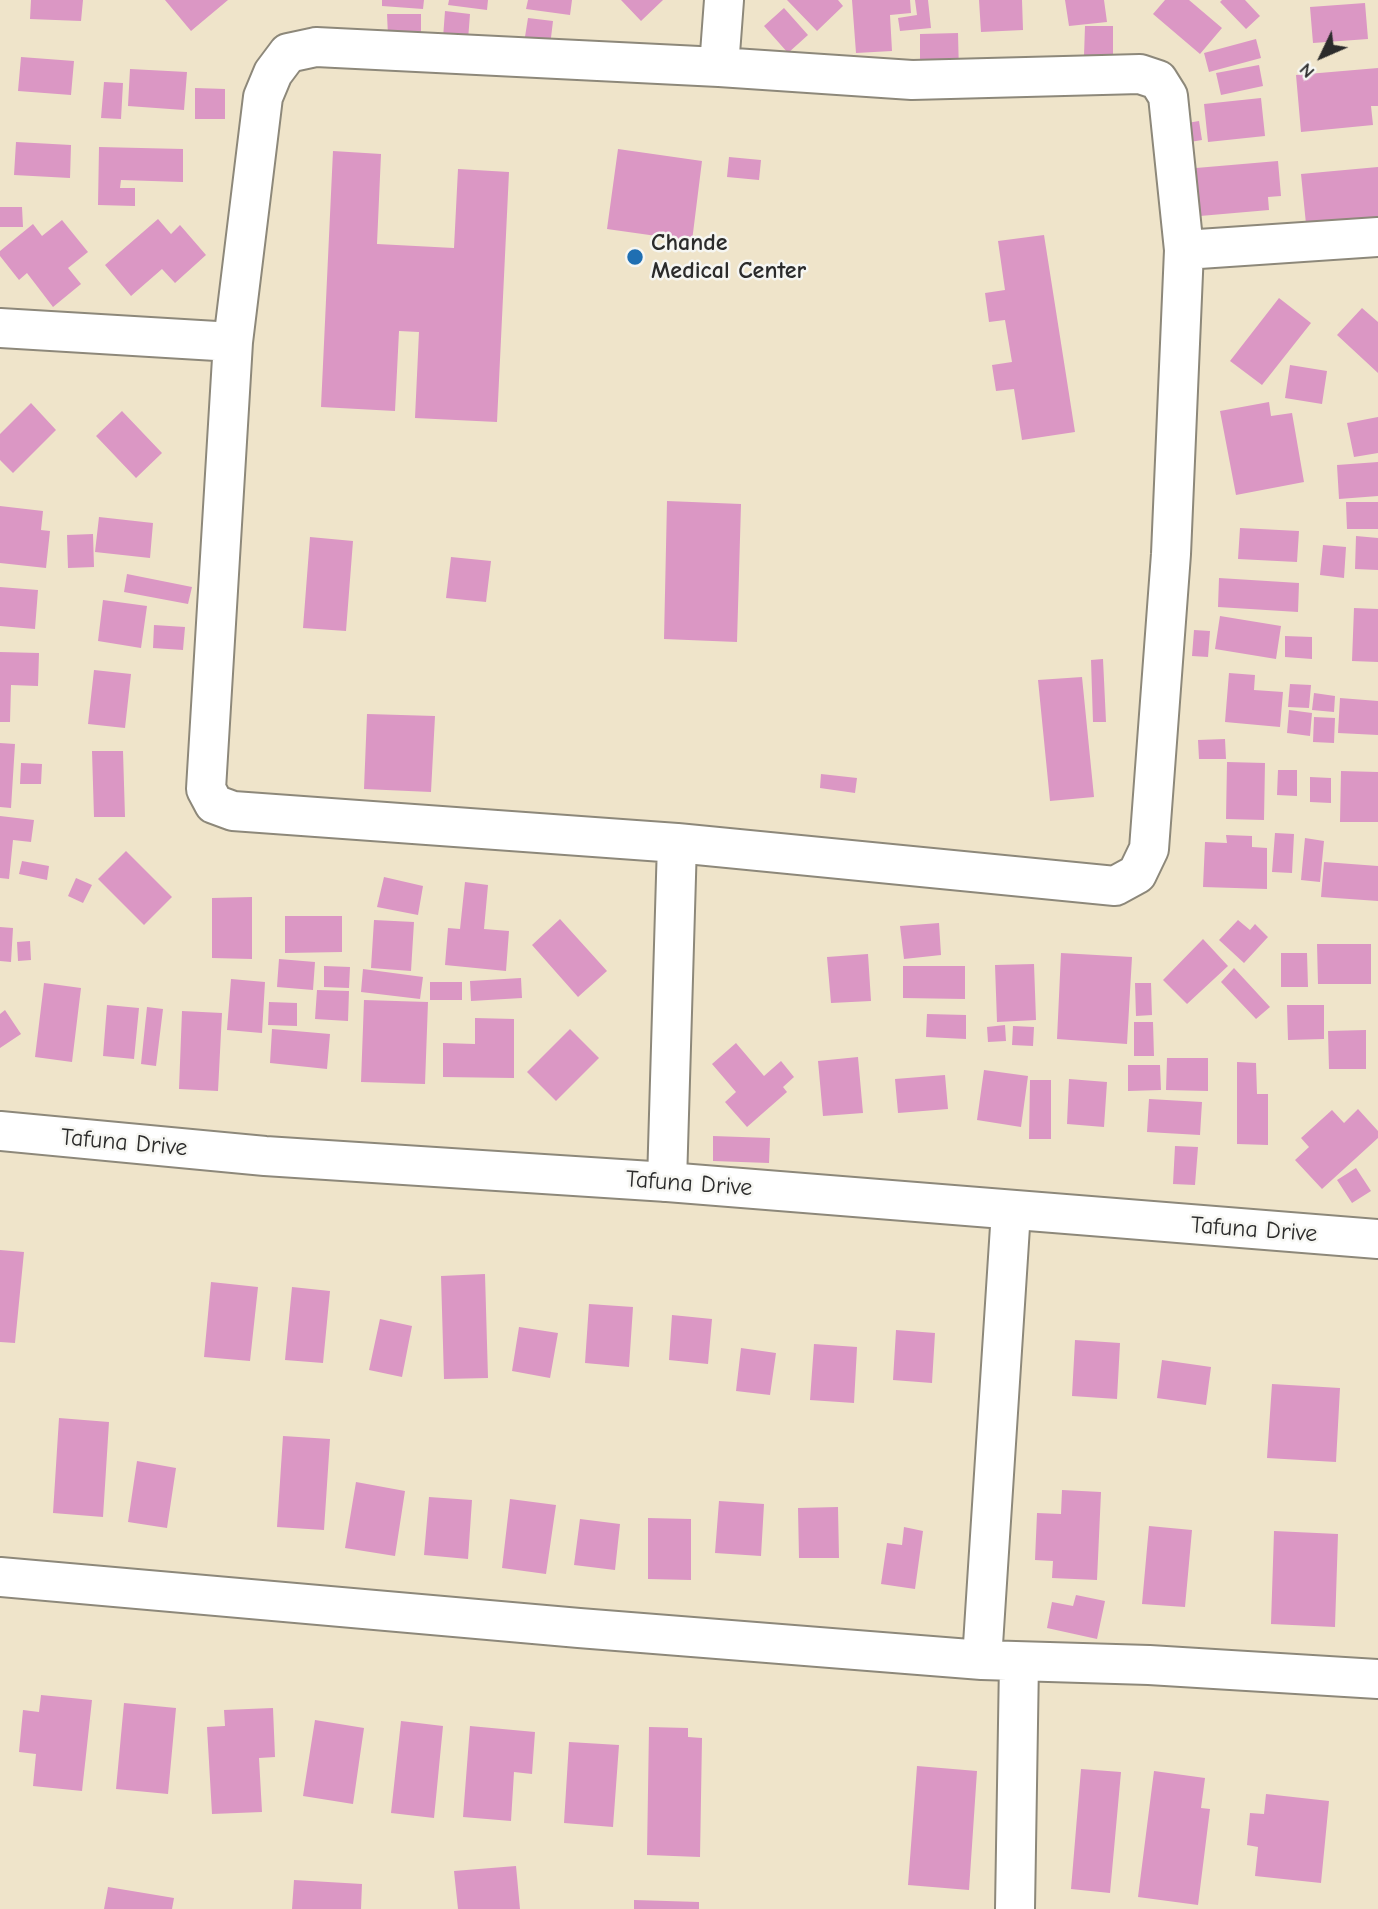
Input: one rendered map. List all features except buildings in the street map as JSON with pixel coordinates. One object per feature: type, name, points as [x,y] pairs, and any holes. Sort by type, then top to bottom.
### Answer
[{"type":"street","points":[[719,67],[724,0]]},
{"type":"street","points":[[316,47],[912,79],[1140,74],[1158,80],[1168,96],[1184,250],[1171,554],[1149,849],[1137,874],[1115,886],[677,844],[233,811],[214,804],[206,789],[233,342],[263,97],[273,73],[288,53],[316,47]]},
{"type":"street","points":[[1184,250],[1378,237]]},
{"type":"street","points":[[0,328],[233,342]]},
{"type":"street","points":[[667,1182],[677,844]]},
{"type":"street","name":"Tafuna Drive","points":[[0,1131],[265,1156],[667,1182],[1378,1239]]},
{"type":"street","points":[[1012,1211],[1001,1661],[1015,1909]]},
{"type":"street","points":[[0,1577],[579,1628],[1001,1661],[1149,1665],[1378,1679]]},
{"type":"place","name":"Chande Medical Center","points":[[635,257]]}]
